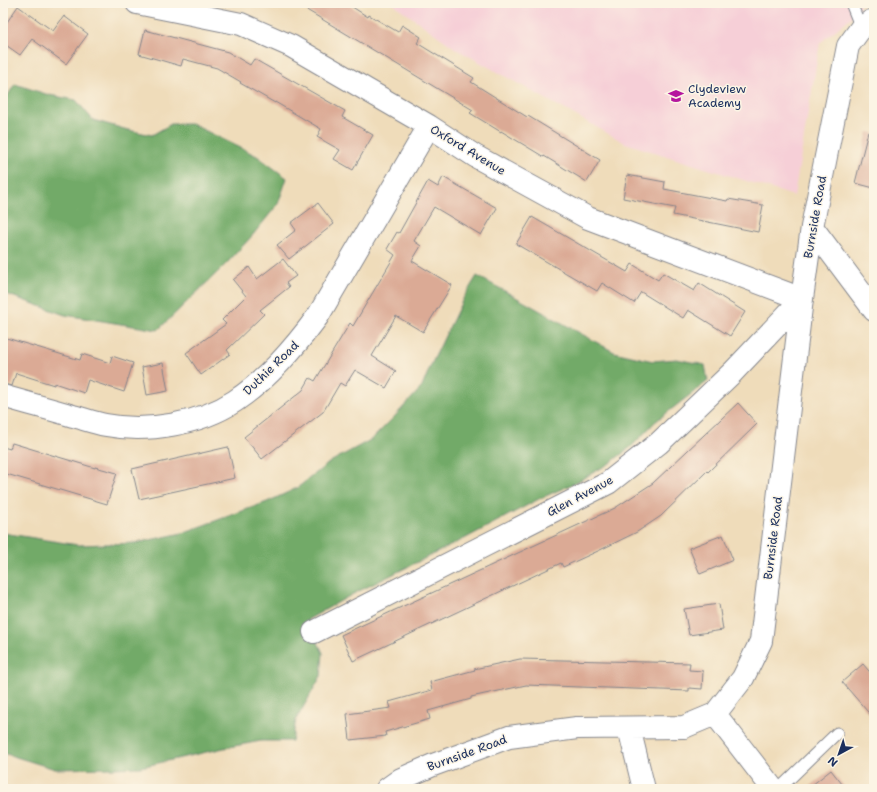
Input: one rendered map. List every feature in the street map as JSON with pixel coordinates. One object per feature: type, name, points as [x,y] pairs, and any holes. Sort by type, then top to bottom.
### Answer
[{"type":"street","name":"Oxford Avenue","points":[[137,3],[241,24],[291,46],[429,126],[475,156],[588,218],[802,300]]},
{"type":"street","name":"Burnside Road","points":[[387,789],[401,779],[433,765],[509,737],[578,728],[684,727],[715,714],[743,678],[761,641],[812,227],[848,46],[868,25]]},
{"type":"street","name":"Duthie Road","points":[[3,396],[106,425],[136,428],[162,427],[186,422],[211,413],[234,401],[259,382],[282,360],[301,339],[318,316],[429,126]]},
{"type":"street","points":[[812,227],[874,310]]},
{"type":"street","name":"Glen Avenue","points":[[314,632],[608,483],[659,443],[733,372],[802,300]]},
{"type":"street","points":[[715,714],[772,789]]},
{"type":"street","points":[[629,728],[644,789]]},
{"type":"lane","points":[[852,3],[868,25]]},
{"type":"lane","points":[[779,789],[837,733]]},
{"type":"shaded area","name":"Clydeview Academy","points":[[392,3],[860,3],[860,10],[820,43],[794,196],[625,143],[456,49]]},
{"type":"green space","points":[[15,84],[49,95],[76,100],[93,120],[128,130],[152,135],[171,124],[192,124],[257,156],[287,178],[278,204],[252,236],[225,265],[158,330],[65,315],[3,293],[3,103]]},
{"type":"green space","points":[[477,276],[614,352],[653,361],[677,359],[705,365],[708,381],[655,422],[632,446],[610,463],[575,483],[539,499],[466,538],[353,594],[307,620],[323,653],[321,676],[296,720],[292,741],[261,741],[141,767],[55,769],[3,753],[3,533],[78,545],[136,543],[182,533],[267,502],[297,488],[330,462],[372,439],[422,387],[430,367],[464,297]]},
{"type":"building","points":[[295,3],[346,3],[368,17],[369,15],[398,32],[402,25],[421,37],[417,43],[474,78],[471,82],[600,160],[587,182],[470,113],[473,110]]},
{"type":"building","points":[[18,6],[53,31],[64,16],[88,34],[66,64],[32,39],[20,55],[3,43],[3,28]]},
{"type":"building","points":[[145,30],[228,52],[250,65],[254,59],[345,111],[342,117],[373,135],[353,170],[334,159],[340,150],[317,137],[321,129],[240,83],[241,82],[217,68],[183,59],[181,66],[139,54]]},
{"type":"building","points":[[868,132],[874,133],[874,188],[855,183]]},
{"type":"building","points":[[627,175],[665,182],[664,189],[727,201],[728,199],[763,205],[758,232],[673,215],[675,208],[623,198]]},
{"type":"building","points":[[443,177],[497,208],[481,235],[434,207],[414,241],[421,246],[412,261],[452,285],[423,332],[396,316],[372,356],[396,371],[386,388],[355,370],[345,386],[340,383],[323,412],[262,459],[244,437],[303,390],[310,378],[315,381],[350,323],[353,326],[395,255],[387,249],[397,232],[399,233],[428,181],[438,187]]},
{"type":"building","points":[[318,203],[334,224],[289,259],[277,245],[296,230],[291,223]]},
{"type":"building","points":[[532,217],[627,272],[632,264],[658,280],[663,273],[694,291],[699,283],[745,312],[730,336],[688,310],[683,318],[641,292],[634,303],[602,283],[597,291],[516,244]]},
{"type":"building","points":[[283,259],[296,276],[286,283],[289,287],[260,310],[264,314],[227,350],[230,354],[201,375],[186,353],[226,324],[222,320],[246,296],[233,280],[249,267],[257,279]]},
{"type":"building","points":[[3,337],[80,360],[82,354],[110,363],[112,356],[133,363],[124,392],[88,380],[84,393],[16,373],[12,386],[3,384]]},
{"type":"building","points":[[163,363],[168,391],[147,395],[142,367]]},
{"type":"building","points":[[738,403],[757,424],[661,516],[637,532],[598,551],[563,567],[561,563],[353,661],[341,635],[615,508],[653,483]]},
{"type":"building","points":[[12,443],[95,468],[117,473],[107,504],[3,473],[3,447],[10,449]]},
{"type":"building","points":[[228,447],[235,478],[139,499],[132,469]]},
{"type":"building","points":[[723,535],[733,560],[700,574],[689,548]]},
{"type":"building","points":[[719,604],[723,630],[689,635],[684,609]]},
{"type":"building","points":[[520,659],[690,663],[689,670],[703,671],[702,689],[689,688],[689,691],[526,685],[471,697],[471,699],[428,711],[430,719],[385,732],[386,736],[350,740],[347,714],[391,708],[389,702],[432,690],[430,682],[475,670],[474,669]]},
{"type":"building","points":[[863,664],[874,677],[874,719],[842,682]]},
{"type":"building","points":[[831,770],[846,789],[807,789]]},
{"type":"place","name":"Clydeview Academy","points":[[676,96]]}]
